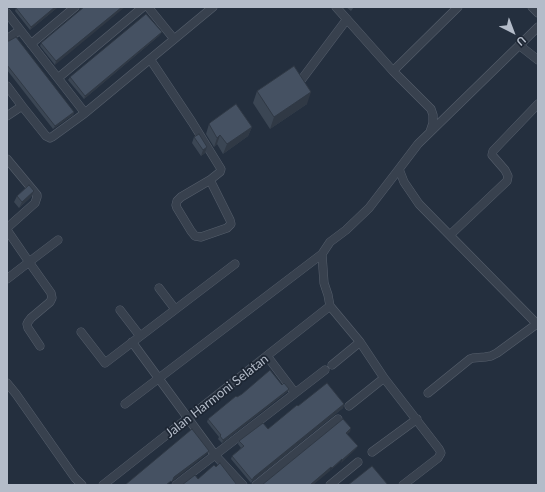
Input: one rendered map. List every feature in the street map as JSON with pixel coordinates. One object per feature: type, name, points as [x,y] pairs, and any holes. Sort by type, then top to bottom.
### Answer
[{"type":"street","points":[[31,44],[75,7]]},
{"type":"street","points":[[58,78],[143,7]]},
{"type":"street","points":[[148,7],[174,39]]},
{"type":"street","points":[[336,7],[393,71],[430,109],[433,115],[433,123],[429,134]]},
{"type":"street","points":[[393,71],[458,7]]},
{"type":"street","points":[[532,7],[538,13]]},
{"type":"street","points":[[7,86],[46,136],[50,138],[85,113],[208,9]]},
{"type":"street","points":[[7,13],[85,113]]},
{"type":"street","points":[[302,79],[347,19]]},
{"type":"street","points":[[126,404],[322,254],[330,242],[346,230],[369,208],[418,144],[538,27]]},
{"type":"street","points":[[7,39],[20,30]]},
{"type":"street","points":[[520,45],[538,60]]},
{"type":"street","points":[[150,58],[192,122],[221,170],[210,180],[181,197],[177,201],[176,205],[195,236],[201,237],[227,228],[231,224],[210,180]]},
{"type":"street","points":[[450,234],[506,181],[508,176],[505,170],[492,155],[493,150],[538,104]]},
{"type":"street","points":[[7,116],[22,106]]},
{"type":"street","points":[[7,159],[37,197],[35,203],[7,229],[51,293],[52,298],[50,302],[31,318],[27,324],[40,346]]},
{"type":"street","points":[[399,169],[410,193],[419,204],[538,324],[497,353],[491,356],[470,359],[428,393]]},
{"type":"street","points":[[7,279],[58,240]]},
{"type":"street","points":[[322,254],[324,283],[330,306],[360,342],[384,378],[439,448],[440,454],[438,458],[403,485]]},
{"type":"street","points":[[81,332],[105,363],[235,264]]},
{"type":"street","points":[[159,288],[175,309]]},
{"type":"street","name":"Jalan Harmoni Selatan","points":[[103,485],[330,306]]},
{"type":"street","points":[[120,310],[140,336]]},
{"type":"street","points":[[132,342],[215,455],[243,485]]},
{"type":"street","points":[[332,365],[360,342]]},
{"type":"street","points":[[267,356],[295,393]]},
{"type":"street","points":[[176,485],[325,370]]},
{"type":"street","points":[[349,406],[384,378]]},
{"type":"street","points":[[7,383],[74,478],[82,485]]},
{"type":"street","points":[[256,485],[338,419]]},
{"type":"street","points":[[372,452],[417,419]]},
{"type":"street","points":[[330,485],[358,462]]},
{"type":"building","points":[[55,7],[31,27],[16,8]]},
{"type":"building","points":[[84,7],[122,7],[56,61],[41,43]]},
{"type":"building","points":[[146,14],[162,32],[85,96],[70,77]]},
{"type":"building","points":[[16,37],[74,112],[55,126],[7,65],[7,41]]},
{"type":"building","points":[[294,66],[311,92],[274,117],[257,91]]},
{"type":"building","points":[[236,104],[252,127],[227,144],[220,135],[217,138],[209,124]]},
{"type":"building","points":[[199,134],[207,147],[203,150],[194,137]]},
{"type":"building","points":[[29,185],[34,191],[22,202],[17,196]]},
{"type":"building","points":[[270,370],[282,385],[284,383],[289,389],[223,440],[220,436],[221,435],[208,419],[236,396],[237,397],[242,394]]},
{"type":"building","points":[[327,383],[344,404],[252,480],[232,456],[244,446],[239,441],[263,423],[268,429]]},
{"type":"building","points":[[343,419],[351,428],[346,433],[358,446],[342,460],[332,468],[331,467],[310,485],[262,485]]},
{"type":"building","points":[[192,429],[209,451],[174,477],[172,482],[171,481],[166,485],[125,485]]},
{"type":"building","points":[[220,463],[237,485],[182,485],[195,475],[198,479],[214,465],[216,467]]},
{"type":"building","points":[[372,466],[388,485],[348,485]]}]
